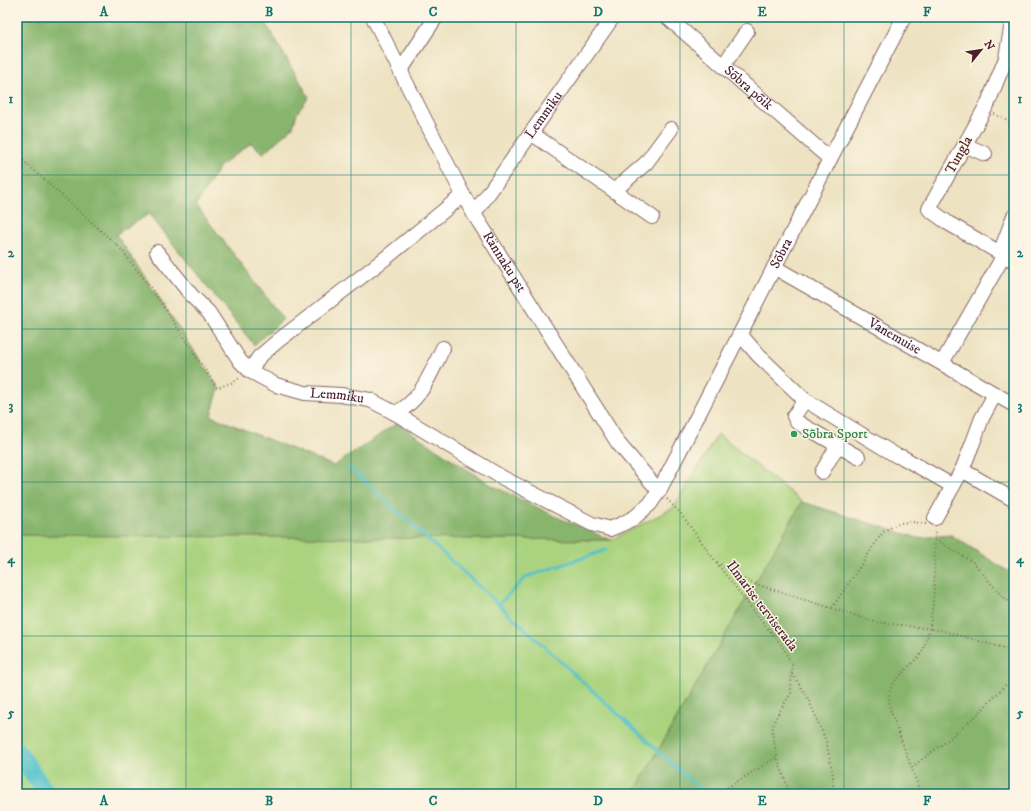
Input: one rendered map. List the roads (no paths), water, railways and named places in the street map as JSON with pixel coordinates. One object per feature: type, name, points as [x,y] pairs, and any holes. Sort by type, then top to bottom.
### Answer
[{"type":"street","name":"Rännaku pst","points":[[373,17],[474,214],[618,443],[659,491]]},
{"type":"street","points":[[401,70],[436,17]]},
{"type":"street","name":"Lemmiku","points":[[474,214],[613,17]]},
{"type":"street","name":"Sõbra põik","points":[[667,17],[830,159]]},
{"type":"street","name":"Sõbra","points":[[659,491],[904,17]]},
{"type":"street","name":"Tungla","points":[[1006,256],[948,223],[930,209],[988,103],[1006,58],[1014,17]]},
{"type":"street","points":[[723,66],[747,31]]},
{"type":"street","points":[[615,190],[646,163],[671,129]]},
{"type":"street","points":[[531,133],[652,217]]},
{"type":"street","points":[[965,145],[985,154]]},
{"type":"street","points":[[157,252],[192,296],[209,313],[240,361],[250,371],[259,357],[279,340],[387,257],[464,195]]},
{"type":"street","points":[[942,363],[1006,256],[1014,216]]},
{"type":"street","name":"Vanemuise","points":[[774,267],[869,316],[942,363],[1014,404]]},
{"type":"street","points":[[740,334],[758,355],[805,400],[900,457],[953,486]]},
{"type":"street","points":[[395,413],[402,410],[415,399],[426,383],[443,348]]},
{"type":"street","name":"Lemmiku","points":[[250,371],[276,385],[305,394],[341,395],[370,400],[395,413],[503,478],[592,524],[610,529],[635,518],[650,504],[659,491]]},
{"type":"street","points":[[935,518],[962,470],[982,418],[995,394]]},
{"type":"street","points":[[805,400],[794,416],[797,422],[858,457]]},
{"type":"street","points":[[822,472],[838,445]]},
{"type":"street","points":[[962,470],[1014,500]]},
{"type":"waterway","points":[[349,467],[705,794]]},
{"type":"waterway","points":[[499,604],[526,577],[606,550]]},
{"type":"waterway","points":[[17,751],[47,794]]},
{"type":"place","name":"Sõbra Sport","points":[[794,434]]}]
